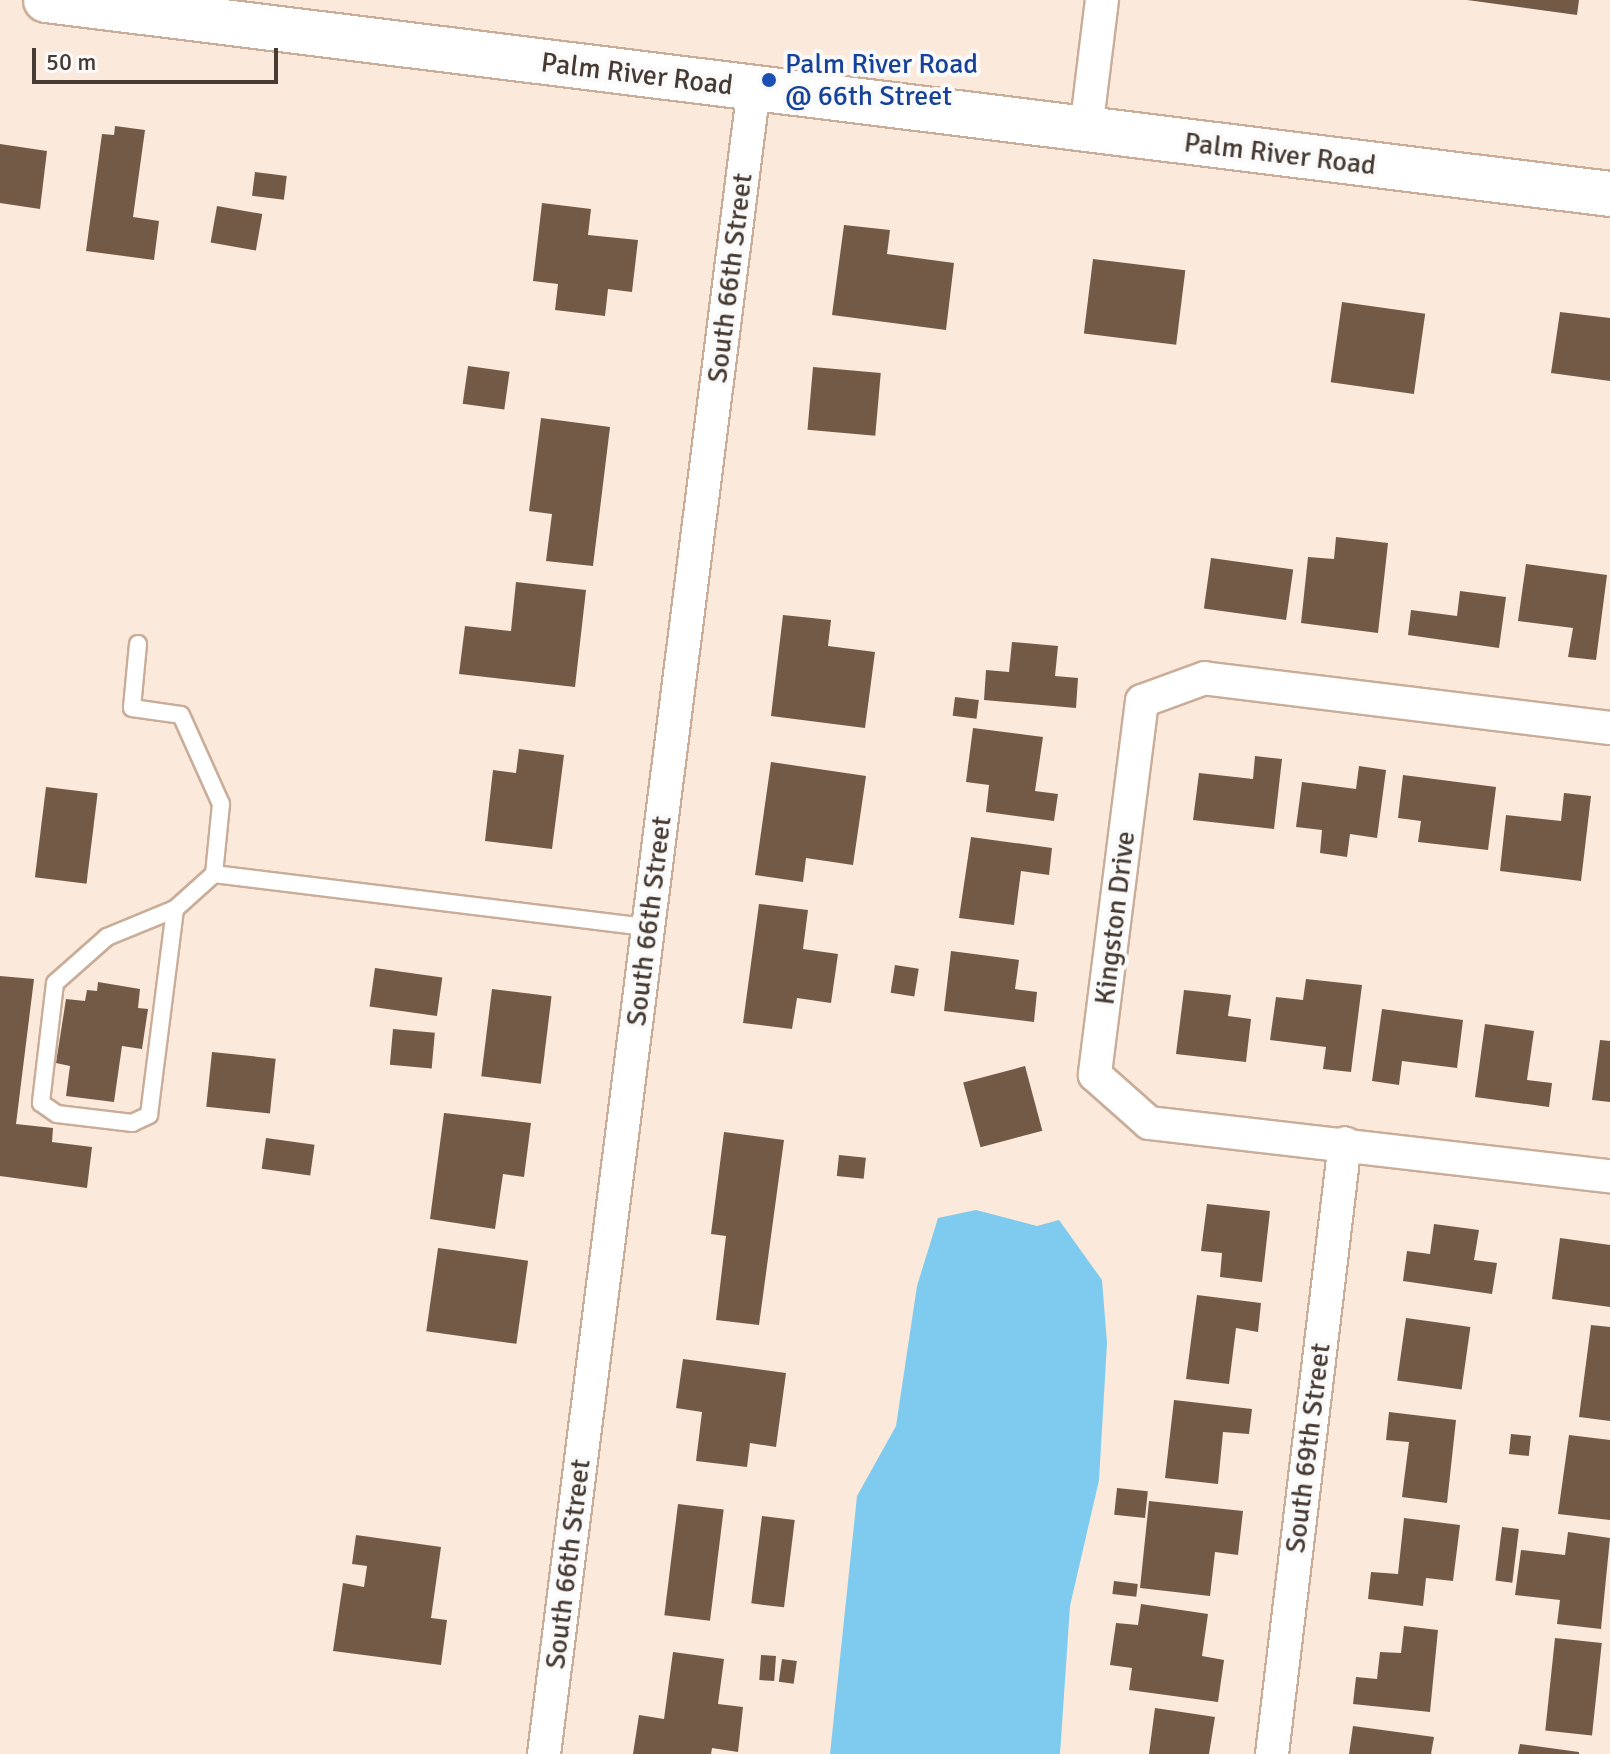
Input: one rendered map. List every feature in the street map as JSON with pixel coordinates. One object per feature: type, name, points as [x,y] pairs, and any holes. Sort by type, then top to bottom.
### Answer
[{"type":"street","name":"Palm River Road","points":[[46,0],[239,12],[754,88],[1610,194]]},
{"type":"street","points":[[1086,130],[1102,0]]},
{"type":"street","name":"South 66th Street","points":[[544,1754],[754,88]]},
{"type":"street","name":"Kingston Drive","points":[[1610,728],[1205,678],[1142,701],[1095,1075],[1149,1123],[1345,1143],[1610,1176]]},
{"type":"street","name":"South 69th Street","points":[[1272,1754],[1345,1143]]},
{"type":"lane","points":[[138,644],[132,708],[181,715],[221,804],[214,874],[175,909],[107,937],[55,983],[41,1103],[57,1114],[132,1123],[149,1115],[175,909]]},
{"type":"lane","points":[[214,874],[648,927]]},
{"type":"water","points":[[976,1210],[1037,1226],[1059,1220],[1102,1280],[1107,1343],[1099,1480],[1070,1606],[1060,1754],[830,1754],[857,1496],[896,1426],[917,1286],[938,1218]]},
{"type":"building","points":[[1467,0],[1579,0],[1577,15]]},
{"type":"building","points":[[115,126],[145,130],[133,217],[159,221],[154,260],[86,251],[102,134],[114,135]]},
{"type":"building","points":[[0,144],[47,151],[40,209],[0,203]]},
{"type":"building","points":[[255,172],[287,176],[284,200],[252,196]]},
{"type":"building","points":[[542,203],[591,209],[588,235],[638,240],[632,292],[608,289],[605,316],[555,310],[558,284],[533,281]]},
{"type":"building","points":[[217,206],[262,214],[256,250],[211,242]]},
{"type":"building","points":[[844,225],[890,230],[887,254],[954,263],[946,330],[832,315]]},
{"type":"building","points":[[1093,259],[1185,270],[1176,345],[1084,333]]},
{"type":"building","points":[[1342,302],[1425,314],[1414,394],[1331,382]]},
{"type":"building","points":[[1560,312],[1610,318],[1610,381],[1551,373]]},
{"type":"building","points":[[468,366],[510,372],[504,409],[463,404]]},
{"type":"building","points":[[813,367],[881,373],[875,436],[808,430]]},
{"type":"building","points":[[541,418],[610,427],[593,566],[546,561],[552,514],[529,511]]},
{"type":"building","points":[[1336,537],[1388,543],[1378,633],[1301,623],[1308,557],[1334,559]]},
{"type":"building","points":[[1211,558],[1293,570],[1286,620],[1204,609]]},
{"type":"building","points":[[1526,564],[1607,575],[1596,660],[1568,657],[1573,628],[1518,621]]},
{"type":"building","points":[[516,582],[586,590],[575,687],[459,674],[465,626],[511,631]]},
{"type":"building","points":[[1460,591],[1506,597],[1499,648],[1408,635],[1411,610],[1457,616]]},
{"type":"building","points":[[783,615],[831,620],[828,646],[875,652],[865,728],[771,716]]},
{"type":"building","points":[[1012,642],[1058,646],[1055,676],[1078,678],[1076,708],[984,700],[986,670],[1009,672]]},
{"type":"building","points":[[955,697],[979,700],[977,719],[953,716]]},
{"type":"building","points":[[973,728],[1043,737],[1035,791],[1058,794],[1054,821],[986,812],[989,785],[966,782]]},
{"type":"building","points":[[519,749],[564,755],[552,849],[485,841],[493,770],[516,773]]},
{"type":"building","points":[[1255,756],[1282,759],[1274,829],[1193,820],[1199,773],[1253,779]]},
{"type":"building","points":[[771,762],[866,776],[853,865],[806,858],[803,882],[755,875]]},
{"type":"building","points":[[1359,766],[1386,770],[1377,838],[1350,834],[1347,857],[1320,853],[1322,830],[1296,827],[1302,782],[1356,789]]},
{"type":"building","points":[[1403,775],[1496,787],[1488,850],[1418,842],[1421,821],[1398,818]]},
{"type":"building","points":[[46,787],[98,793],[87,884],[35,877]]},
{"type":"building","points":[[1564,793],[1591,796],[1581,881],[1500,871],[1506,815],[1561,821]]},
{"type":"building","points":[[971,837],[1052,848],[1049,875],[1021,871],[1014,925],[959,918]]},
{"type":"building","points":[[759,904],[808,910],[803,949],[838,954],[831,1003],[797,998],[792,1029],[743,1023]]},
{"type":"building","points":[[951,951],[1019,960],[1015,989],[1037,992],[1034,1022],[944,1011]]},
{"type":"building","points":[[895,965],[919,969],[914,996],[891,993]]},
{"type":"building","points":[[375,968],[442,977],[437,1016],[370,1007]]},
{"type":"building","points":[[0,976],[34,979],[16,1124],[53,1128],[52,1142],[92,1147],[87,1188],[0,1176]]},
{"type":"building","points":[[1306,979],[1362,985],[1351,1072],[1323,1069],[1326,1047],[1270,1040],[1276,997],[1303,1000]]},
{"type":"building","points":[[98,982],[140,989],[138,1008],[148,1009],[142,1049],[122,1046],[114,1102],[66,1096],[70,1066],[56,1063],[66,999],[85,1001],[87,990],[97,991]]},
{"type":"building","points":[[492,989],[552,996],[541,1084],[481,1076]]},
{"type":"building","points":[[1184,990],[1231,995],[1228,1016],[1251,1019],[1246,1062],[1176,1054]]},
{"type":"building","points":[[1382,1009],[1463,1020],[1457,1068],[1402,1061],[1399,1085],[1372,1081]]},
{"type":"building","points":[[1485,1024],[1534,1031],[1527,1080],[1552,1083],[1549,1107],[1475,1097]]},
{"type":"building","points":[[393,1029],[435,1033],[432,1069],[390,1065]]},
{"type":"building","points":[[1600,1040],[1610,1041],[1610,1102],[1592,1100]]},
{"type":"building","points":[[212,1052],[276,1059],[270,1113],[206,1107]]},
{"type":"building","points":[[1025,1066],[1042,1131],[981,1147],[963,1083]]},
{"type":"building","points":[[444,1113],[531,1123],[524,1177],[503,1174],[495,1229],[430,1219]]},
{"type":"building","points":[[724,1132],[784,1140],[759,1325],[716,1320],[726,1236],[711,1234]]},
{"type":"building","points":[[266,1138],[315,1145],[310,1176],[262,1169]]},
{"type":"building","points":[[839,1155],[866,1158],[864,1179],[837,1176]]},
{"type":"building","points":[[1207,1204],[1270,1211],[1262,1282],[1220,1277],[1222,1253],[1201,1251]]},
{"type":"building","points":[[1434,1224],[1479,1230],[1474,1260],[1497,1263],[1492,1294],[1403,1281],[1407,1251],[1430,1254]]},
{"type":"building","points":[[1560,1238],[1610,1245],[1610,1307],[1552,1299]]},
{"type":"building","points":[[438,1248],[528,1261],[516,1344],[426,1331]]},
{"type":"building","points":[[1197,1295],[1261,1303],[1258,1332],[1236,1328],[1229,1384],[1186,1379]]},
{"type":"building","points":[[1406,1318],[1470,1327],[1462,1389],[1397,1380]]},
{"type":"building","points":[[1591,1325],[1610,1327],[1610,1421],[1579,1417]]},
{"type":"building","points":[[683,1359],[786,1373],[776,1447],[750,1443],[747,1467],[696,1461],[702,1412],[676,1408]]},
{"type":"building","points":[[1174,1400],[1252,1409],[1249,1434],[1223,1432],[1218,1484],[1165,1478]]},
{"type":"building","points":[[1389,1412],[1456,1420],[1447,1503],[1402,1497],[1409,1442],[1386,1440]]},
{"type":"building","points":[[1511,1434],[1531,1436],[1529,1456],[1509,1454]]},
{"type":"building","points":[[1569,1435],[1610,1440],[1610,1520],[1558,1514]]},
{"type":"building","points":[[1117,1488],[1148,1491],[1145,1518],[1114,1515]]},
{"type":"building","points":[[1149,1501],[1243,1511],[1238,1555],[1215,1552],[1210,1596],[1140,1588]]},
{"type":"building","points":[[678,1504],[724,1510],[710,1621],[664,1615]]},
{"type":"building","points":[[762,1516],[795,1520],[784,1607],[751,1603]]},
{"type":"building","points":[[1404,1518],[1460,1525],[1453,1581],[1426,1578],[1423,1606],[1368,1599],[1371,1572],[1398,1574]]},
{"type":"building","points":[[1502,1527],[1519,1529],[1512,1583],[1495,1581]]},
{"type":"building","points":[[1568,1532],[1610,1538],[1601,1629],[1557,1624],[1560,1600],[1515,1595],[1521,1550],[1565,1555]]},
{"type":"building","points":[[356,1535],[441,1547],[431,1618],[447,1620],[441,1665],[333,1651],[343,1583],[364,1587],[367,1566],[352,1564]]},
{"type":"building","points":[[1114,1581],[1138,1584],[1136,1597],[1112,1594]]},
{"type":"building","points":[[1141,1604],[1208,1614],[1202,1656],[1224,1660],[1218,1702],[1129,1690],[1132,1668],[1110,1665],[1116,1623],[1138,1625]]},
{"type":"building","points":[[1404,1626],[1438,1630],[1430,1712],[1353,1704],[1356,1677],[1377,1679],[1380,1652],[1401,1653]]},
{"type":"building","points":[[1555,1638],[1602,1643],[1592,1735],[1545,1730]]},
{"type":"building","points":[[673,1652],[724,1659],[718,1704],[743,1707],[738,1752],[712,1748],[711,1754],[633,1754],[639,1715],[664,1719]]},
{"type":"building","points":[[761,1655],[776,1656],[774,1681],[759,1680]]},
{"type":"building","points":[[782,1659],[797,1661],[794,1684],[779,1682]]},
{"type":"building","points":[[1155,1708],[1215,1717],[1209,1754],[1149,1754]]},
{"type":"building","points":[[1353,1726],[1434,1737],[1431,1754],[1349,1754]]},
{"type":"building","points":[[1520,1744],[1579,1752],[1579,1754],[1518,1754]]},
{"type":"place","name":"Palm River Road @ 66th Street","points":[[769,80]]}]
